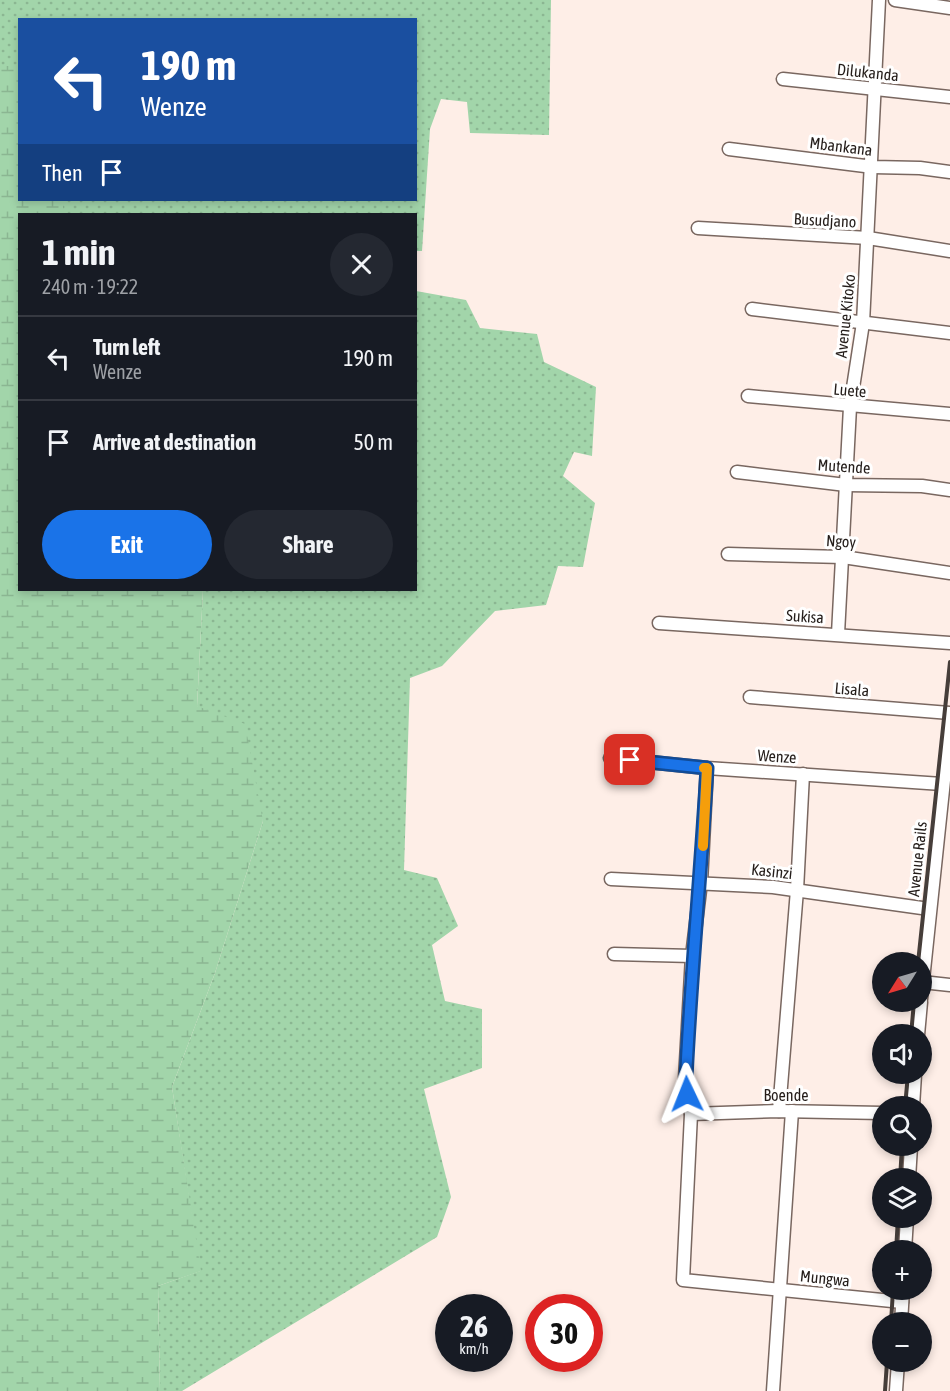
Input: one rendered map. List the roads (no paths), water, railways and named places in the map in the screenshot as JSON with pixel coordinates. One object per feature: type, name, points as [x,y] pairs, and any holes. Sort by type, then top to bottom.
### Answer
[{"type":"street","name":"Avenue Kitoko","points":[[838,634],[850,407],[863,323],[877,89],[879,0]]},
{"type":"street","points":[[895,0],[950,8]]},
{"type":"street","name":"Dilukanda","points":[[783,80],[950,97]]},
{"type":"street","name":"Mbankana","points":[[729,149],[873,167],[920,168],[950,172]]},
{"type":"street","name":"Busudjano","points":[[698,228],[868,238],[950,251]]},
{"type":"street","points":[[752,309],[950,333]]},
{"type":"street","name":"Luete","points":[[748,396],[850,407],[950,414]]},
{"type":"street","name":"Mutende","points":[[737,472],[846,485],[922,486],[950,490]]},
{"type":"street","name":"Ngoy","points":[[728,554],[843,557],[950,573]]},
{"type":"street","name":"Sukisa","points":[[659,623],[950,643]]},
{"type":"street","name":"Lisala","points":[[750,697],[950,713]]},
{"type":"street","name":"Avenue Rails","points":[[925,952],[950,723]]},
{"type":"street","name":"Wenze","points":[[610,758],[707,768],[942,784]]},
{"type":"street","points":[[691,1114],[686,1078],[692,956],[701,882],[707,768]]},
{"type":"street","points":[[779,1111],[797,890],[803,774]]},
{"type":"street","name":"Kasinzi","points":[[611,879],[701,882],[797,890],[929,909]]},
{"type":"street","points":[[614,954],[692,956]]},
{"type":"street","points":[[932,983],[950,985]]},
{"type":"street","name":"Boende","points":[[691,1114],[779,1111],[872,1113]]},
{"type":"street","points":[[773,1391],[792,1111]]},
{"type":"street","name":"Mungwa","points":[[691,1114],[683,1280],[781,1290],[872,1294]]},
{"type":"street","points":[[896,1391],[897,1372]]},
{"type":"railway","points":[[919,952],[950,662]]},
{"type":"railway","points":[[912,1024],[913,1012]]},
{"type":"railway","points":[[906,1096],[907,1084]]},
{"type":"railway","points":[[901,1156],[901,1168]]},
{"type":"railway","points":[[897,1228],[897,1240]]},
{"type":"railway","points":[[892,1300],[892,1312]]},
{"type":"railway","points":[[885,1391],[886,1372]]}]
